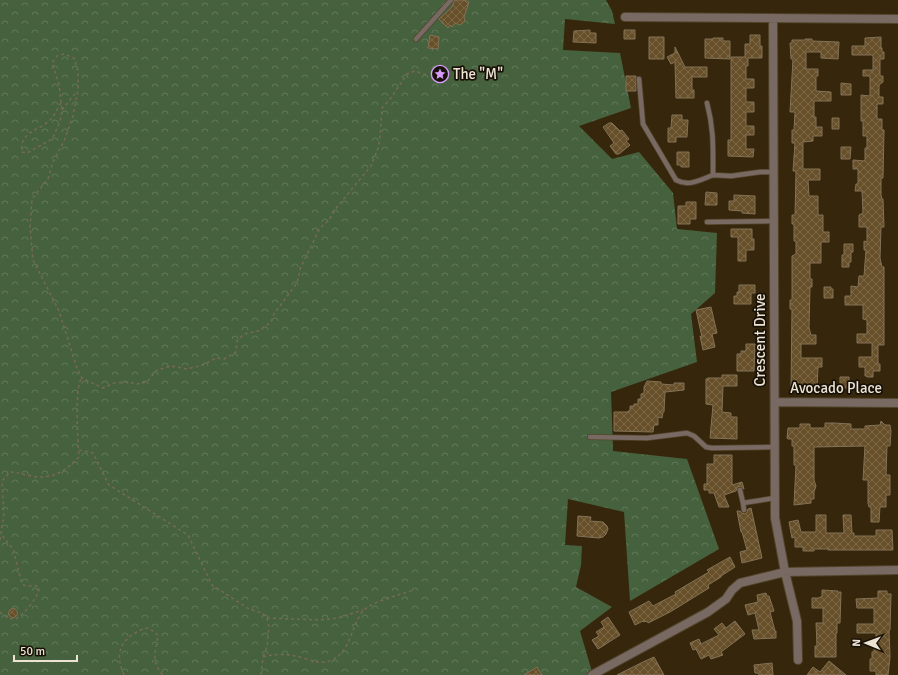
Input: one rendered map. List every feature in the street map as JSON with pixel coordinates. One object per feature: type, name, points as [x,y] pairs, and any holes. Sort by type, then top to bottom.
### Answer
[{"type":"street","points":[[625,17],[898,19]]},
{"type":"street","name":"Crescent Drive","points":[[773,18],[775,518],[785,572],[797,621],[798,660]]},
{"type":"street","name":"Avocado Place","points":[[775,402],[898,403]]},
{"type":"street","points":[[592,675],[708,612],[726,599],[732,590],[740,584],[785,572],[898,570]]},
{"type":"lane","points":[[416,39],[451,0]]},
{"type":"lane","points":[[639,79],[643,124],[676,180],[683,184],[695,182],[713,175],[731,176],[760,172],[774,172]]},
{"type":"lane","points":[[707,103],[712,128],[713,175]]},
{"type":"lane","points":[[707,222],[774,221]]},
{"type":"lane","points":[[590,437],[647,438],[687,433],[694,436],[706,447],[712,448],[775,447]]},
{"type":"lane","points":[[740,490],[744,510]]},
{"type":"lane","points":[[743,503],[775,498]]},
{"type":"path","points":[[61,103],[51,120],[45,125],[28,133],[21,147],[22,152],[27,153],[52,139],[60,122],[62,110],[59,84],[52,63],[57,56],[64,54],[74,58],[78,71],[78,90],[71,122],[64,141],[53,162],[48,180],[32,199],[30,227],[33,260],[59,311],[77,368],[82,378],[102,388],[114,383],[129,382],[137,384],[146,382],[157,370],[171,366],[187,369],[203,365],[216,358],[224,359],[236,352],[237,341],[244,334],[258,330],[271,322],[274,314],[297,283],[300,269],[320,228],[371,166],[378,148],[382,108],[391,98],[407,74],[415,71],[427,75]]},
{"type":"path","points":[[62,110],[78,90]]},
{"type":"path","points":[[0,540],[4,515],[3,479],[10,472],[42,478],[55,476],[79,457],[78,389],[82,378]]},
{"type":"path","points":[[79,450],[93,453],[109,484],[188,535],[212,585],[249,609],[262,613],[267,618],[269,628],[267,647],[261,675]]},
{"type":"path","points":[[0,612],[8,618],[14,619],[20,616],[37,596],[39,589],[38,586],[26,586],[22,584],[13,549],[1,534]]},
{"type":"path","points":[[267,618],[320,620],[338,618],[411,591]]},
{"type":"path","points":[[264,657],[275,654],[286,654],[315,662],[326,662],[334,659],[345,649],[363,610]]},
{"type":"path","points":[[124,675],[119,661],[121,646],[125,640],[144,628],[149,628],[158,635],[154,659],[155,665],[163,675]]},
{"type":"green space","points":[[0,0],[606,0],[612,11],[615,24],[565,19],[563,50],[620,53],[631,108],[579,126],[612,159],[639,152],[673,193],[677,229],[717,233],[715,293],[691,314],[697,362],[611,392],[613,451],[687,459],[719,549],[630,601],[624,512],[568,499],[565,545],[582,546],[581,565],[576,587],[612,607],[580,631],[593,675],[0,675]]},
{"type":"building","points":[[455,0],[464,0],[469,2],[464,17],[465,21],[460,25],[455,23],[452,27],[450,25],[448,28],[439,19],[452,7]]},
{"type":"building","points":[[590,30],[590,33],[596,33],[596,43],[573,42],[574,31]]},
{"type":"building","points":[[624,30],[635,30],[635,39],[624,39]]},
{"type":"building","points":[[430,35],[439,37],[438,49],[428,48]]},
{"type":"building","points":[[750,35],[760,35],[760,46],[762,46],[762,58],[748,58],[748,66],[746,66],[746,79],[754,79],[754,88],[746,88],[746,102],[754,102],[754,112],[746,112],[746,126],[754,126],[754,135],[746,135],[746,149],[754,149],[753,157],[728,156],[728,140],[731,140],[731,57],[745,57],[745,44],[750,44]]},
{"type":"building","points":[[649,37],[664,37],[664,59],[649,59]]},
{"type":"building","points":[[881,37],[881,48],[882,52],[884,52],[884,59],[880,59],[880,76],[883,76],[883,82],[879,85],[879,97],[883,97],[883,104],[877,104],[877,119],[882,119],[882,130],[884,130],[883,178],[881,178],[881,195],[883,199],[884,227],[881,227],[880,258],[882,267],[884,267],[884,345],[878,345],[878,364],[880,364],[880,371],[873,371],[873,377],[867,377],[865,376],[865,367],[859,367],[859,357],[872,357],[872,343],[857,343],[857,334],[867,334],[867,320],[863,319],[863,305],[845,305],[845,296],[851,296],[851,286],[858,287],[859,276],[864,276],[866,250],[864,250],[864,241],[867,242],[867,227],[859,227],[859,215],[863,213],[862,191],[855,191],[856,184],[858,184],[858,169],[853,169],[853,160],[865,161],[867,136],[863,136],[863,121],[861,121],[861,95],[870,96],[870,76],[863,76],[863,70],[873,70],[873,55],[852,55],[852,46],[865,46],[865,38]]},
{"type":"building","points":[[723,38],[723,41],[730,41],[730,59],[705,58],[705,39]]},
{"type":"building","points":[[812,39],[812,41],[839,42],[838,59],[821,58],[821,52],[806,52],[806,69],[818,69],[818,76],[816,76],[816,91],[831,92],[831,101],[814,101],[814,117],[816,117],[816,127],[822,127],[822,136],[813,136],[813,141],[803,142],[803,169],[820,169],[820,180],[808,180],[809,196],[818,196],[818,215],[823,215],[823,232],[829,232],[829,242],[821,242],[821,263],[810,263],[810,279],[812,279],[812,287],[810,287],[809,328],[811,335],[816,335],[816,344],[801,344],[801,358],[822,358],[822,367],[818,367],[817,389],[791,390],[792,309],[790,309],[790,300],[792,300],[792,256],[796,254],[796,241],[794,241],[794,224],[792,224],[792,215],[795,215],[796,171],[793,171],[795,143],[792,143],[792,130],[794,130],[795,112],[790,112],[793,59],[791,59],[790,43],[792,43],[792,40]]},
{"type":"building","points":[[675,47],[685,67],[707,67],[707,77],[692,77],[692,90],[694,90],[694,98],[676,98],[675,62],[671,64],[667,57],[675,53]]},
{"type":"building","points":[[626,76],[636,76],[636,91],[626,91]]},
{"type":"building","points":[[841,83],[851,84],[851,95],[841,95]]},
{"type":"building","points":[[672,115],[682,115],[682,120],[688,120],[687,137],[676,137],[676,142],[668,142],[668,128],[671,128]]},
{"type":"building","points":[[832,118],[839,118],[839,129],[832,129]]},
{"type":"building","points":[[609,123],[612,123],[620,131],[622,130],[629,139],[626,141],[630,145],[619,154],[616,154],[610,146],[614,143],[603,127]]},
{"type":"building","points":[[841,147],[851,147],[850,159],[841,159]]},
{"type":"building","points":[[677,152],[689,152],[689,167],[681,167],[681,165],[677,165]]},
{"type":"building","points":[[706,192],[717,193],[717,205],[705,205]]},
{"type":"building","points":[[734,195],[755,196],[755,214],[729,210],[729,201],[734,201]]},
{"type":"building","points":[[686,202],[696,202],[696,219],[690,219],[690,224],[678,224],[678,206],[686,206]]},
{"type":"building","points":[[731,229],[752,229],[754,250],[746,250],[746,261],[738,261],[738,237],[731,237]]},
{"type":"building","points":[[844,244],[853,244],[853,252],[851,252],[851,262],[849,262],[849,267],[842,267]]},
{"type":"building","points":[[739,285],[755,285],[755,293],[751,293],[751,304],[734,304],[734,296],[737,296],[737,292],[739,292]]},
{"type":"building","points":[[824,287],[831,287],[831,289],[833,289],[833,298],[824,298]]},
{"type":"building","points":[[711,307],[717,333],[712,334],[715,347],[703,350],[700,336],[702,337],[696,310]]},
{"type":"building","points":[[746,344],[755,344],[754,371],[737,371],[737,354],[741,354],[741,351],[746,351]]},
{"type":"building","points":[[722,375],[737,375],[737,386],[723,386],[722,412],[731,413],[731,417],[737,417],[737,439],[710,438],[713,405],[706,404],[706,379],[722,378]]},
{"type":"building","points":[[840,377],[849,377],[849,388],[840,388]]},
{"type":"building","points":[[647,381],[674,385],[674,383],[684,383],[684,390],[665,392],[664,412],[662,418],[658,417],[658,425],[654,425],[653,432],[614,431],[614,412],[628,412],[630,411],[630,406],[638,404],[638,399],[641,399],[641,394],[644,393],[644,387]]},
{"type":"building","points":[[881,421],[885,425],[890,425],[891,431],[890,446],[887,446],[886,475],[890,475],[890,495],[886,495],[886,507],[880,507],[879,522],[871,522],[871,507],[869,507],[868,503],[868,480],[863,480],[865,446],[814,447],[814,480],[816,486],[814,499],[811,499],[811,503],[794,505],[796,465],[794,465],[794,446],[792,446],[792,439],[787,438],[788,428],[800,428],[800,424],[810,424],[810,428],[825,428],[825,423],[834,423],[851,424],[851,429],[865,429],[865,426],[880,425]]},
{"type":"building","points":[[714,455],[732,455],[732,485],[742,482],[744,489],[739,486],[736,491],[724,495],[729,507],[719,507],[714,493],[709,493],[709,490],[704,490],[704,484],[707,484],[707,464],[714,464]]},
{"type":"building","points":[[751,508],[762,558],[742,563],[740,552],[747,550],[741,532],[737,511],[745,514],[748,509]]},
{"type":"building","points":[[816,515],[826,515],[826,533],[844,533],[843,515],[851,515],[852,533],[854,533],[854,536],[876,536],[876,530],[892,530],[893,550],[814,549],[814,551],[803,551],[803,547],[795,547],[795,537],[792,538],[789,522],[798,520],[801,532],[816,532]]},
{"type":"building","points":[[578,516],[591,517],[590,521],[603,522],[608,529],[606,534],[599,538],[577,536]]},
{"type":"building","points":[[730,557],[735,567],[708,585],[709,588],[670,612],[648,623],[647,621],[643,621],[635,625],[629,612],[649,601],[653,606],[676,594],[675,592],[709,572],[707,570]]},
{"type":"building","points":[[822,590],[841,592],[840,623],[837,623],[836,633],[836,657],[815,657],[815,646],[817,646],[816,623],[823,623],[823,608],[812,608],[812,598],[822,597]]},
{"type":"building","points":[[878,591],[887,591],[887,594],[891,594],[889,630],[890,657],[888,675],[876,675],[876,671],[870,671],[870,659],[872,659],[874,647],[876,647],[876,633],[857,633],[857,624],[874,624],[874,608],[857,608],[856,599],[878,598]]},
{"type":"building","points":[[766,593],[767,596],[769,596],[774,611],[770,612],[776,631],[776,638],[754,639],[752,630],[759,630],[755,613],[748,615],[745,605],[758,602],[757,595]]},
{"type":"building","points":[[11,609],[15,609],[17,613],[15,617],[11,617],[9,615],[9,611]]},
{"type":"building","points":[[608,617],[620,635],[598,649],[592,640],[599,636],[596,632],[604,627],[601,622]]},
{"type":"building","points":[[735,621],[745,634],[721,652],[723,655],[711,659],[709,655],[701,659],[696,649],[693,650],[690,643],[699,639],[701,644],[719,635],[714,629],[722,623],[726,628]]},
{"type":"building","points":[[654,657],[664,675],[617,675],[643,662]]},
{"type":"building","points":[[829,661],[846,675],[807,675],[813,667],[820,672]]},
{"type":"building","points":[[772,663],[773,675],[759,675],[758,673],[755,673],[754,665]]},
{"type":"building","points":[[537,667],[542,675],[524,675]]},
{"type":"place","name":"The \"M\"","points":[[440,74]]}]
